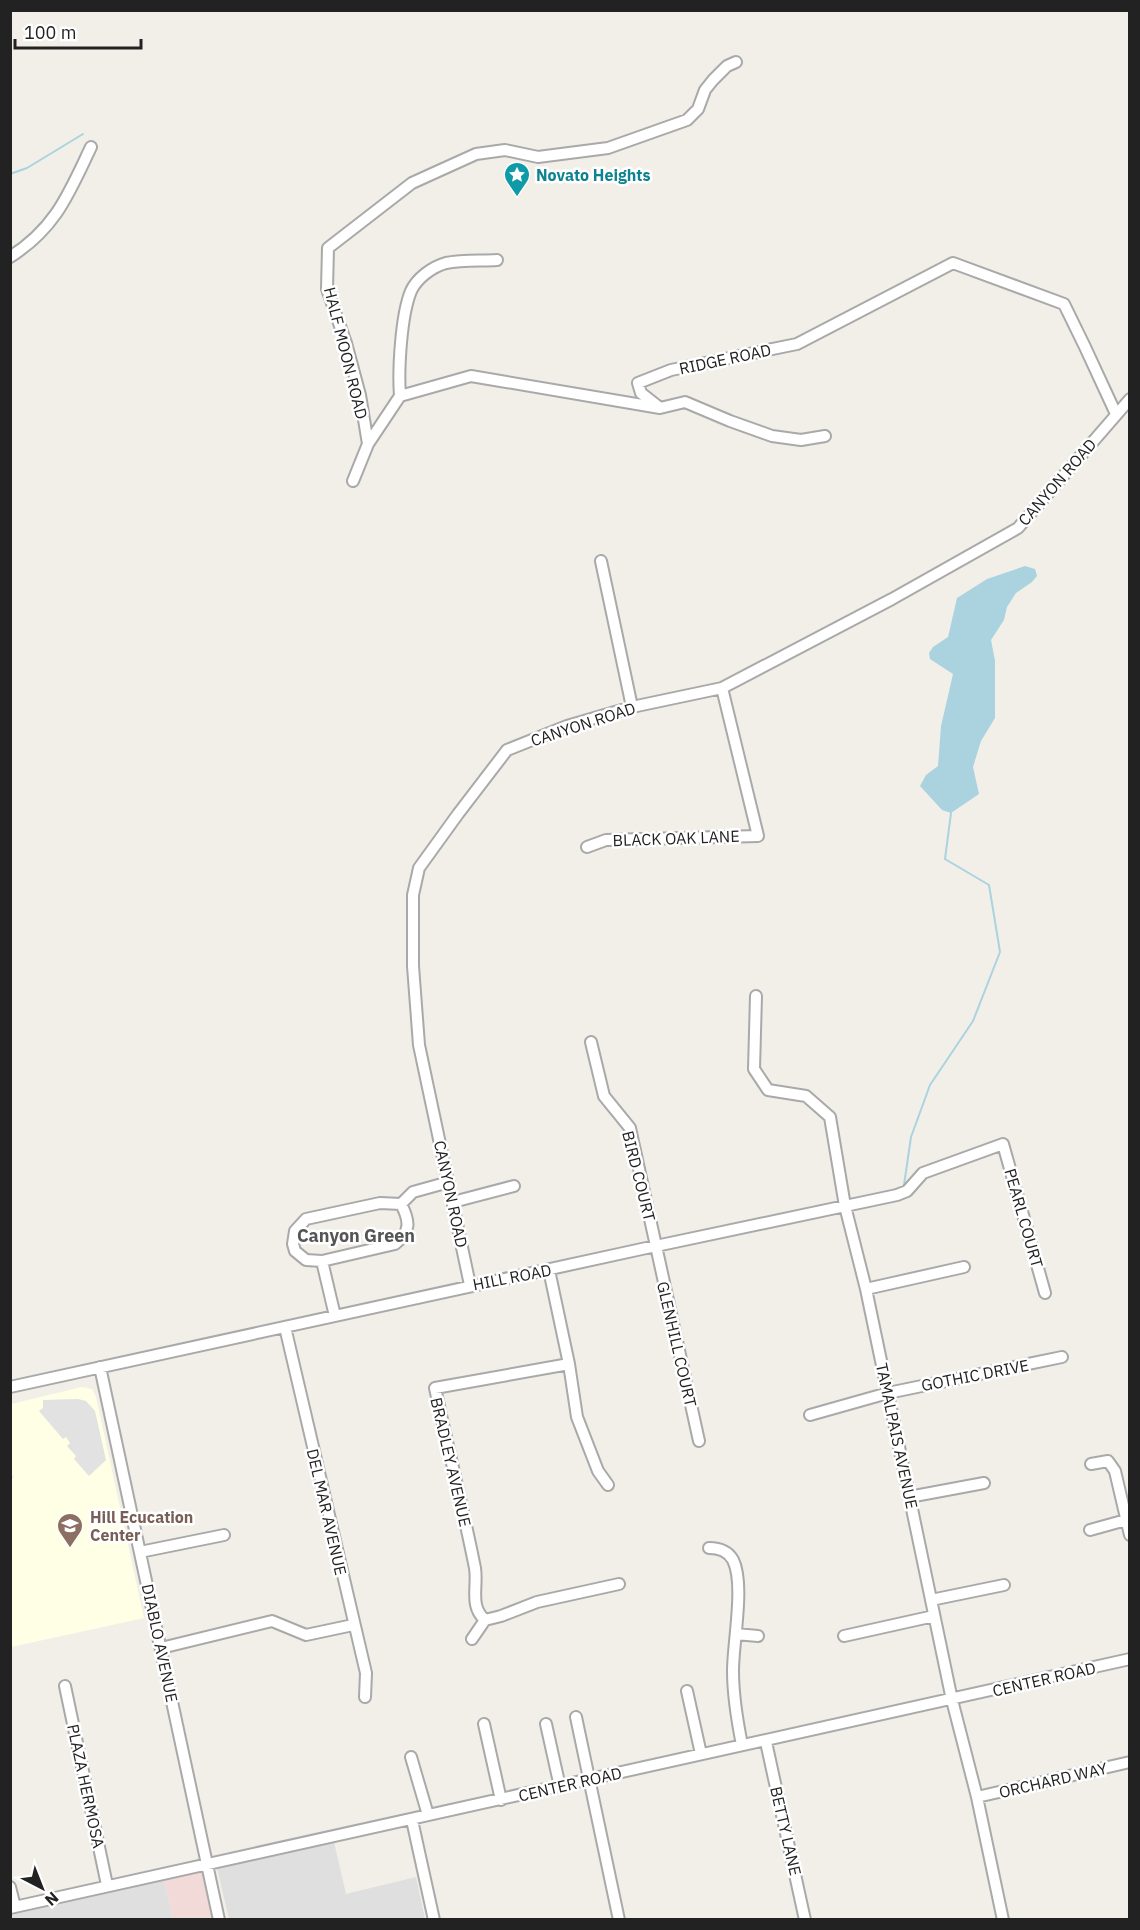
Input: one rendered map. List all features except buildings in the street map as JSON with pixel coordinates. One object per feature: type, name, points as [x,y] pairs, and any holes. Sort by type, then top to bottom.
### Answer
[{"type":"street","name":"HALF MOON ROAD","points":[[368,444],[360,395],[346,343],[327,289],[328,248],[412,183],[476,154],[505,150],[538,157],[608,148],[687,120],[698,109],[705,90],[713,80],[727,66],[736,62]]},
{"type":"street","points":[[10,256],[24,248],[45,230],[63,207],[91,147]]},
{"type":"street","points":[[353,481],[368,444],[400,396],[400,353],[411,290],[422,276],[445,263],[497,260]]},
{"type":"street","name":"RIDGE ROAD","points":[[660,408],[641,393],[638,383],[671,370],[797,344],[953,263],[1064,304],[1116,414]]},
{"type":"street","points":[[400,396],[471,376],[660,408],[685,402],[772,436],[801,440],[825,436]]},
{"type":"street","name":"CANYON ROAD","points":[[470,1285],[419,1045],[413,966],[412,895],[419,868],[507,750],[567,726],[632,707],[722,688],[1018,528],[1130,399]]},
{"type":"street","points":[[601,561],[632,707]]},
{"type":"street","name":"BLACK OAK LANE","points":[[587,848],[606,840],[758,836],[722,688]]},
{"type":"street","name":"TAMALPAIS AVENUE","points":[[756,996],[754,1069],[768,1090],[806,1096],[830,1117],[845,1206],[866,1289],[952,1700],[977,1797],[1003,1920]]},
{"type":"street","name":"BIRD COURT","points":[[591,1042],[604,1096],[630,1128],[656,1247]]},
{"type":"street","name":"HILL ROAD","points":[[10,1387],[470,1285],[897,1196],[907,1191],[923,1173],[1003,1144]]},
{"type":"street","name":"PEARL COURT","points":[[1003,1144],[1045,1293]]},
{"type":"street","points":[[401,1204],[405,1211],[408,1228],[402,1239],[395,1244],[322,1261],[306,1260],[295,1251],[293,1244],[295,1231],[302,1222],[380,1203],[401,1204],[413,1192],[449,1182]]},
{"type":"street","points":[[453,1202],[514,1186]]},
{"type":"street","name":"GLENHILL COURT","points":[[656,1247],[699,1441]]},
{"type":"street","points":[[322,1261],[335,1316]]},
{"type":"street","points":[[866,1289],[964,1267]]},
{"type":"street","points":[[549,1270],[569,1364],[576,1417],[598,1471],[608,1485]]},
{"type":"street","name":"DEL MAR AVENUE","points":[[285,1327],[366,1673],[365,1697]]},
{"type":"street","name":"GOTHIC DRIVE","points":[[810,1415],[888,1393],[1062,1358]]},
{"type":"street","name":"BRADLEY AVENUE","points":[[485,1620],[475,1608],[475,1572],[435,1388],[569,1364]]},
{"type":"street","name":"DIABLO AVENUE","points":[[100,1367],[219,1920]]},
{"type":"street","points":[[1090,1464],[1108,1461],[1116,1471],[1130,1535]]},
{"type":"street","points":[[909,1497],[984,1483]]},
{"type":"street","points":[[1090,1530],[1126,1520]]},
{"type":"street","points":[[140,1552],[224,1535]]},
{"type":"street","points":[[710,1548],[721,1548],[732,1558],[738,1578],[733,1669],[734,1703],[742,1745]]},
{"type":"street","points":[[472,1640],[485,1620],[537,1602],[619,1584]]},
{"type":"street","points":[[931,1600],[1004,1585]]},
{"type":"street","points":[[844,1636],[934,1616]]},
{"type":"street","points":[[160,1647],[272,1621],[306,1635],[353,1625]]},
{"type":"street","points":[[736,1634],[758,1636]]},
{"type":"street","name":"CENTER ROAD","points":[[13,1907],[742,1745],[766,1742],[1130,1659]]},
{"type":"street","name":"PLAZA HERMOSA","points":[[64,1686],[107,1885]]},
{"type":"street","points":[[687,1691],[701,1754]]},
{"type":"street","points":[[576,1717],[619,1920]]},
{"type":"street","points":[[484,1724],[501,1800]]},
{"type":"street","points":[[546,1725],[560,1787]]},
{"type":"street","name":"BETTY LANE","points":[[766,1742],[805,1920]]},
{"type":"street","points":[[411,1757],[428,1815]]},
{"type":"street","name":"ORCHARD WAY","points":[[977,1797],[1130,1762]]},
{"type":"street","points":[[412,1820],[434,1920]]},
{"type":"street","points":[[10,1887],[13,1907]]},
{"type":"shaded area","name":"Hill Ecucation Center","points":[[82,1387],[92,1389],[96,1397],[144,1618],[11,1647],[10,1481],[14,1477],[10,1473],[11,1404]]},
{"type":"shaded area","points":[[78,1399],[86,1401],[95,1411],[106,1460],[89,1476],[74,1459],[76,1456],[67,1446],[70,1443],[66,1437],[63,1439],[39,1411],[43,1408],[43,1400]]},
{"type":"shaded area","points":[[334,1842],[346,1894],[416,1877],[425,1919],[229,1919],[217,1868]]},
{"type":"shaded area","points":[[204,1871],[214,1919],[173,1919],[164,1880]]},
{"type":"shaded area","points":[[164,1880],[173,1919],[11,1920],[10,1914]]},
{"type":"water","points":[[1025,566],[1035,569],[1037,576],[1016,593],[1007,607],[1004,620],[991,640],[995,661],[995,718],[981,741],[973,767],[979,794],[951,813],[942,810],[920,786],[926,775],[938,766],[941,726],[953,674],[930,659],[929,653],[933,647],[948,637],[957,598],[987,579]]},
{"type":"waterway","points":[[10,174],[27,168],[83,134]]},
{"type":"waterway","points":[[904,1185],[911,1137],[930,1085],[973,1021],[1000,952],[989,885],[945,859],[951,813]]},
{"type":"place","name":"Novato Heights","points":[[517,198]]},
{"type":"place","name":"Hill Ecucation Center","points":[[70,1549]]},
{"type":"district","name":"Canyon Green","points":[[356,1235]]}]
